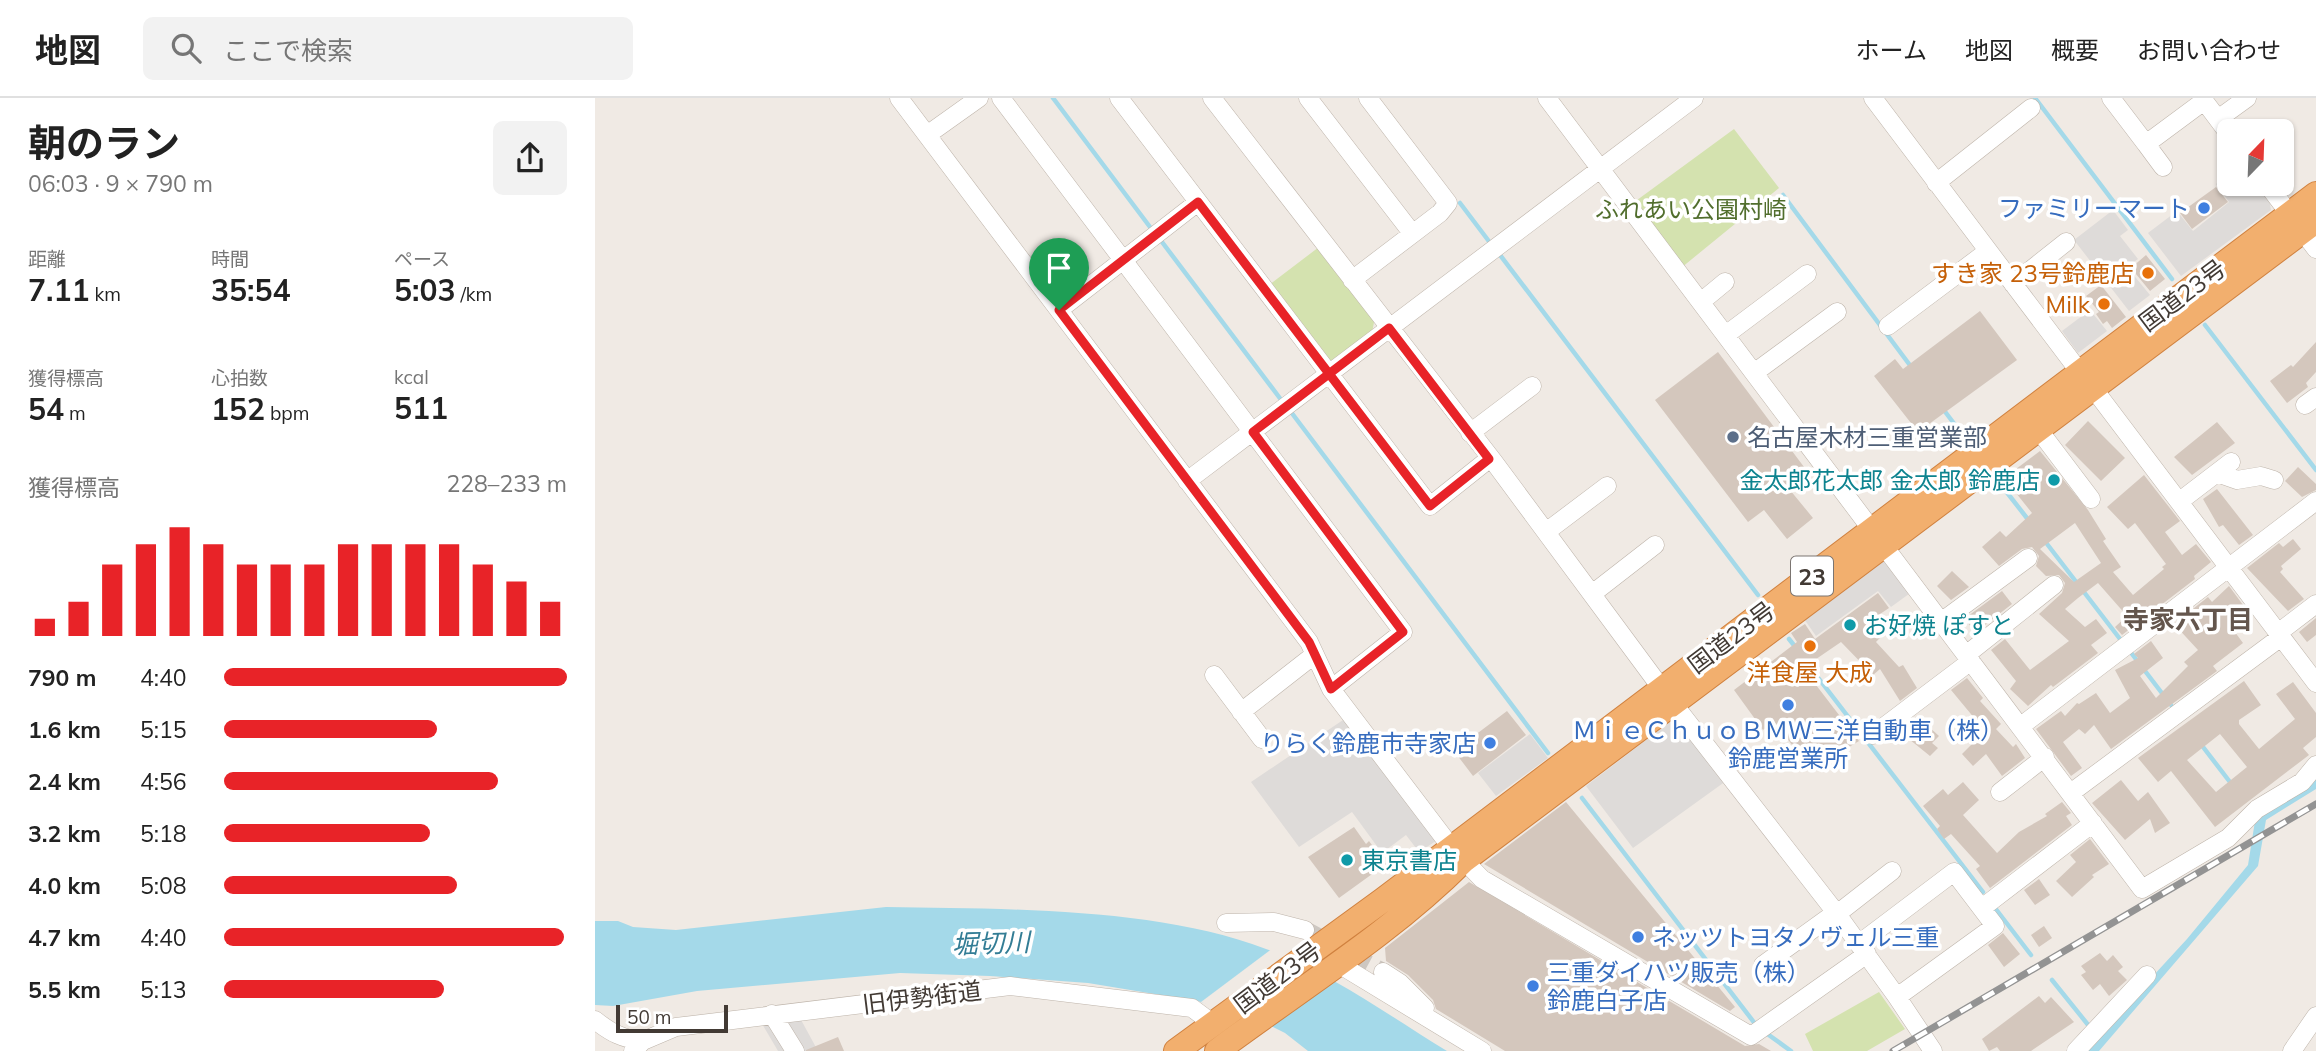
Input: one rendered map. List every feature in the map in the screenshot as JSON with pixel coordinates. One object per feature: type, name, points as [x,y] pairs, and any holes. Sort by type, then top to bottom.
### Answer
[{"type":"highway","name":"国道23号","points":[[1176,1051],[1220,1018],[1305,942],[1383,900],[1457,854],[2086,380],[2306,229],[2316,194]]},
{"type":"highway","name":"国道23号","points":[[1878,537],[2038,429],[2086,380]]},
{"type":"highway","name":"国道23号","points":[[1217,1051],[1431,893],[1457,854]]},
{"type":"street","points":[[899,98],[1309,642],[1331,689],[1457,854],[1482,879],[1751,1036],[1762,1030],[1954,872],[1995,926],[1896,996]]},
{"type":"street","points":[[927,135],[979,98]]},
{"type":"street","points":[[1001,98],[1403,632],[1331,689]]},
{"type":"street","points":[[1119,98],[1430,506],[1489,459]]},
{"type":"street","points":[[1212,98],[1863,948],[1933,1051]]},
{"type":"street","points":[[1308,98],[1412,233]]},
{"type":"street","points":[[1352,280],[1440,213],[1448,203],[1368,98]]},
{"type":"street","points":[[1548,98],[1941,622],[2072,792],[2142,890],[2228,838],[2257,809],[2302,782],[2316,765]]},
{"type":"street","points":[[1187,481],[1694,98]]},
{"type":"street","points":[[1873,98],[2279,635],[2310,662],[2316,683]]},
{"type":"street","points":[[2111,98],[2163,167]]},
{"type":"street","points":[[2146,144],[2203,99],[2218,119],[2247,98]]},
{"type":"street","points":[[1936,183],[2031,108]]},
{"type":"street","points":[[2277,196],[2306,229]]},
{"type":"street","points":[[1059,310],[1198,202]]},
{"type":"street","points":[[2013,284],[2066,242]]},
{"type":"street","points":[[1888,326],[1988,251]]},
{"type":"street","points":[[1727,334],[1807,274]]},
{"type":"street","points":[[1702,301],[1725,282]]},
{"type":"street","points":[[1754,373],[1837,312]]},
{"type":"street","points":[[1470,433],[1532,386]]},
{"type":"street","points":[[2038,429],[2091,499]]},
{"type":"street","points":[[2180,501],[2224,468],[2237,480],[2261,476],[2274,480]]},
{"type":"street","points":[[1546,531],[1607,486]]},
{"type":"street","points":[[2021,726],[2316,501]]},
{"type":"street","points":[[1592,594],[1655,545]]},
{"type":"street","points":[[1941,622],[2028,558]]},
{"type":"street","points":[[1873,735],[2054,585]]},
{"type":"street","points":[[2072,792],[2316,604]]},
{"type":"street","points":[[1241,712],[1314,655]]},
{"type":"street","points":[[1214,675],[1262,739]]},
{"type":"street","points":[[2000,792],[2045,757]]},
{"type":"street","points":[[1982,908],[2093,822]]},
{"type":"street","points":[[1763,965],[1892,872]]},
{"type":"street","points":[[1226,923],[1273,922],[1305,942]]},
{"type":"street","points":[[1334,965],[1433,1020],[1482,1051]]},
{"type":"street","points":[[1383,972],[1400,983],[1433,1020]]},
{"type":"street","points":[[2088,1047],[2147,975]]},
{"type":"street","name":"旧伊勢街道","points":[[638,1046],[676,1027],[1010,986],[1192,1008],[1220,1018]]},
{"type":"street","points":[[772,1014],[795,1051]]},
{"type":"street","points":[[2298,1048],[2316,1016]]},
{"type":"street","points":[[595,1020],[610,1032],[638,1046]]},
{"type":"green space","name":"ふれあい公園村崎","points":[[1734,129],[1779,188],[1681,268],[1633,203]]},
{"type":"green space","points":[[1319,247],[1374,322],[1372,333],[1336,361],[1325,360],[1269,285]]},
{"type":"green space","points":[[1879,992],[1905,1029],[1867,1051],[1813,1051],[1805,1034]]},
{"type":"shaded area","points":[[2225,196],[2267,196],[2271,210],[2181,276],[2148,233],[2177,211],[2193,231],[2229,202]]},
{"type":"shaded area","points":[[2113,210],[2128,230],[2120,236],[2138,259],[2127,267],[2150,295],[2129,311],[2074,240]]},
{"type":"shaded area","points":[[2090,310],[2107,331],[2078,353],[2062,331]]},
{"type":"shaded area","points":[[1887,555],[1913,591],[1891,607],[1878,591],[1816,636],[1802,616]]},
{"type":"shaded area","points":[[1676,717],[1726,781],[1633,848],[1586,786]]},
{"type":"shaded area","points":[[1346,718],[1439,839],[1419,852],[1406,835],[1382,853],[1352,812],[1299,847],[1251,782]]},
{"type":"shaded area","points":[[1530,734],[1548,758],[1496,796],[1478,773]]},
{"type":"shaded area","points":[[800,1018],[818,1051],[778,1051],[761,1022]]},
{"type":"water","points":[[2316,778],[2316,789],[2266,820],[2258,866],[2099,1051],[2084,1051],[2187,939],[2248,865],[2255,821]]},
{"type":"water","name":"堀切川","points":[[886,907],[1079,913],[1177,925],[1223,935],[1266,949],[1313,970],[1447,1051],[1308,1051],[1285,1033],[1247,1014],[1197,1001],[1088,983],[990,976],[900,973],[697,991],[613,1006],[595,1005],[595,921],[618,921],[633,927],[676,930]]},
{"type":"pier","points":[[1273,948],[1334,977],[1230,1013],[1201,1002]]},
{"type":"building","name":"ファミリーマート","points":[[2216,187],[2217,196],[2223,196],[2228,202],[2192,229],[2180,213]]},
{"type":"building","name":"すき家 23号鈴鹿店","points":[[2146,255],[2165,279],[2150,291],[2131,268]]},
{"type":"building","name":"Milk","points":[[2101,285],[2126,317],[2112,328],[2107,321],[2103,324],[2096,314],[2099,312],[2086,296]]},
{"type":"building","points":[[1980,311],[2017,360],[1918,432],[1874,376],[1895,359],[1903,369]]},
{"type":"building","points":[[2316,342],[2316,372],[2306,383],[2308,387],[2287,403],[2270,381],[2291,365],[2293,367]]},
{"type":"building","name":"名古屋木材三重営業部","points":[[1718,352],[1810,475],[1790,490],[1813,518],[1787,539],[1764,510],[1748,522],[1655,400]]},
{"type":"building","points":[[2088,421],[2125,458],[2101,481],[2065,445]]},
{"type":"building","points":[[2217,422],[2235,443],[2192,475],[2174,457]]},
{"type":"building","points":[[2040,451],[2088,510],[2106,539],[2103,541],[2121,567],[2113,572],[2133,595],[2164,569],[2162,567],[2166,564],[2135,523],[2128,529],[2107,507],[2144,475],[2180,521],[2165,532],[2182,555],[2196,544],[2211,562],[2194,576],[2195,579],[2122,635],[2115,627],[2127,616],[2098,583],[2078,598],[2065,609],[2085,627],[2096,619],[2107,633],[2091,645],[2098,653],[2053,687],[2051,685],[2028,706],[2010,689],[2016,681],[1991,650],[2005,639],[2030,670],[2069,641],[2039,614],[2062,593],[2065,583],[2059,575],[2046,576],[2036,566],[2039,556],[2032,547],[2022,549],[1999,566],[1982,547],[2000,531],[2006,537],[2032,513],[2004,478]],"holes":[[[2075,523],[2101,563],[2074,582],[2040,549]]]},
{"type":"building","points":[[2298,467],[2316,484],[2316,490],[2302,497],[2285,481]]},
{"type":"building","points":[[2217,489],[2253,535],[2239,545],[2223,525],[2219,527],[2203,499]]},
{"type":"building","points":[[2293,539],[2301,549],[2281,566],[2283,569],[2280,572],[2304,599],[2288,611],[2247,568],[2279,543],[2283,547]]},
{"type":"building","points":[[1952,571],[1969,587],[1951,600],[1937,586]]},
{"type":"building","points":[[2229,586],[2246,609],[2229,624],[2243,643],[2213,666],[2217,671],[2111,749],[2094,725],[2085,734],[2079,729],[2063,742],[2082,768],[2071,776],[2036,729],[2061,711],[2065,716],[2077,703],[2096,693],[2110,713],[2130,698],[2115,670],[2138,658],[2134,654],[2151,641],[2163,658],[2140,676],[2156,698],[2188,666],[2184,662],[2198,650],[2174,624],[2208,597],[2212,602]]},
{"type":"building","points":[[2002,591],[2012,604],[1976,632],[1964,619]]},
{"type":"building","points":[[1878,593],[1889,608],[1880,614],[1891,626],[1876,642],[1899,667],[1903,665],[1917,688],[1900,701],[1880,669],[1873,675],[1841,642],[1803,668],[1859,741],[1811,770],[1774,721],[1763,730],[1734,690],[1797,642],[1791,633],[1805,624],[1815,639]]},
{"type":"building","points":[[2316,618],[2316,635],[2307,642],[2299,632]]},
{"type":"building","points":[[1967,678],[1983,698],[1980,701],[2001,724],[1996,729],[2013,747],[2016,744],[2025,758],[2002,776],[1986,754],[1973,766],[1962,754],[1985,731],[1951,690]]},
{"type":"building","points":[[2244,681],[2261,705],[2239,720],[2239,724],[2259,749],[2295,719],[2276,694],[2293,682],[2316,713],[2316,737],[2303,748],[2309,755],[2215,827],[2171,771],[2158,782],[2138,758]],"holes":[[[2220,734],[2247,767],[2216,792],[2187,760]]]},
{"type":"building","name":"りらく鈴鹿市寺家店","points":[[1507,711],[1526,735],[1473,776],[1454,751]]},
{"type":"building","points":[[1917,716],[1939,736],[1932,743],[1938,748],[1930,756],[1899,731]]},
{"type":"building","points":[[2121,780],[2138,801],[2148,792],[2170,823],[2155,833],[2150,819],[2125,840],[2092,803]]},
{"type":"building","points":[[1963,782],[1979,800],[1963,815],[1997,853],[2019,832],[2047,816],[2045,814],[2062,802],[2071,813],[2066,816],[2072,825],[1990,888],[1976,869],[1980,866],[1951,834],[1944,839],[1937,829],[1940,826],[1923,806],[1943,789],[1948,795]]},
{"type":"building","name":"ネッツトヨタノヴェル三重","points":[[1566,802],[1735,1007],[1730,1011],[1484,864]]},
{"type":"building","name":"東京書店","points":[[1354,827],[1366,844],[1369,841],[1386,864],[1339,898],[1308,857]]},
{"type":"building","points":[[2090,839],[2109,864],[2092,875],[2094,877],[2072,897],[2056,881],[2076,862],[2070,855]]},
{"type":"building","points":[[2039,879],[2050,895],[2035,905],[2024,890]]},
{"type":"building","name":"三重ダイハツ販売（株） 鈴鹿白子店","points":[[1469,882],[1745,1046],[1759,1044],[1771,1051],[1505,1051],[1436,1009],[1433,1000],[1408,975],[1386,961],[1385,948]]},
{"type":"building","points":[[2044,926],[2052,938],[2039,947],[2031,935]]},
{"type":"building","points":[[2003,933],[2020,954],[2004,967],[1988,945]]},
{"type":"building","points":[[2100,953],[2107,961],[2113,955],[2123,967],[2118,971],[2127,980],[2109,996],[2100,984],[2093,990],[2081,975],[2086,972],[2081,966]]},
{"type":"building","points":[[2039,996],[2045,1003],[2051,997],[2074,1022],[2031,1051],[2000,1051],[1997,1047],[1989,1051],[1982,1039]]},
{"type":"building","points":[[838,1037],[844,1051],[806,1051],[806,1050]]},
{"type":"waterway","points":[[1053,98],[1153,231]]},
{"type":"waterway","points":[[2035,98],[2172,279]]},
{"type":"waterway","points":[[1783,195],[1912,368]]},
{"type":"waterway","points":[[1460,203],[1491,244]]},
{"type":"waterway","points":[[1159,238],[1282,401]]},
{"type":"waterway","points":[[1497,251],[1758,595]]},
{"type":"waterway","points":[[2205,325],[2316,470]]},
{"type":"waterway","points":[[1288,408],[1548,753]]},
{"type":"waterway","points":[[1943,409],[1965,438]]},
{"type":"waterway","points":[[1998,481],[2030,522]]},
{"type":"waterway","points":[[2044,540],[2120,639]]},
{"type":"waterway","points":[[1789,639],[1797,649]]},
{"type":"waterway","points":[[2129,650],[2171,705]]},
{"type":"waterway","points":[[1806,662],[1983,892]]},
{"type":"waterway","points":[[2200,743],[2233,786]]},
{"type":"waterway","points":[[1582,798],[1756,1025]]},
{"type":"waterway","points":[[1992,904],[2031,955]]},
{"type":"waterway","points":[[2052,980],[2089,1026]]},
{"type":"waterway","points":[[1766,1033],[1791,1051]]},
{"type":"tunnel","points":[[1305,930],[1383,972]]},
{"type":"railway","points":[[1893,1051],[2316,804]]},
{"type":"place","name":"ファミリーマート","points":[[2204,208]]},
{"type":"place","name":"すき家 23号鈴鹿店","points":[[2148,273]]},
{"type":"place","name":"Milk","points":[[2104,304]]},
{"type":"place","name":"名古屋木材三重営業部","points":[[1733,437]]},
{"type":"place","name":"金太郎花太郎 金太郎 鈴鹿店","points":[[2054,480]]},
{"type":"place","name":"お好焼 ぽすと","points":[[1850,625]]},
{"type":"place","name":"洋食屋 大成","points":[[1810,646]]},
{"type":"place","name":"ＭｉｅＣｈｕｏＢＭＷ三洋自動車（株） 鈴鹿営業所","points":[[1788,705]]},
{"type":"place","name":"りらく鈴鹿市寺家店","points":[[1490,743]]},
{"type":"place","name":"東京書店","points":[[1347,860]]},
{"type":"place","name":"ネッツトヨタノヴェル三重","points":[[1638,937]]},
{"type":"place","name":"三重ダイハツ販売（株） 鈴鹿白子店","points":[[1533,986]]},
{"type":"district","name":"寺家六丁目","points":[[2188,619]]},
{"type":"route","points":[[1059,310],[1198,202],[1329,374],[1430,506],[1489,459],[1389,328],[1329,374],[1253,432],[1403,632],[1331,689],[1309,642],[1059,310]]}]
